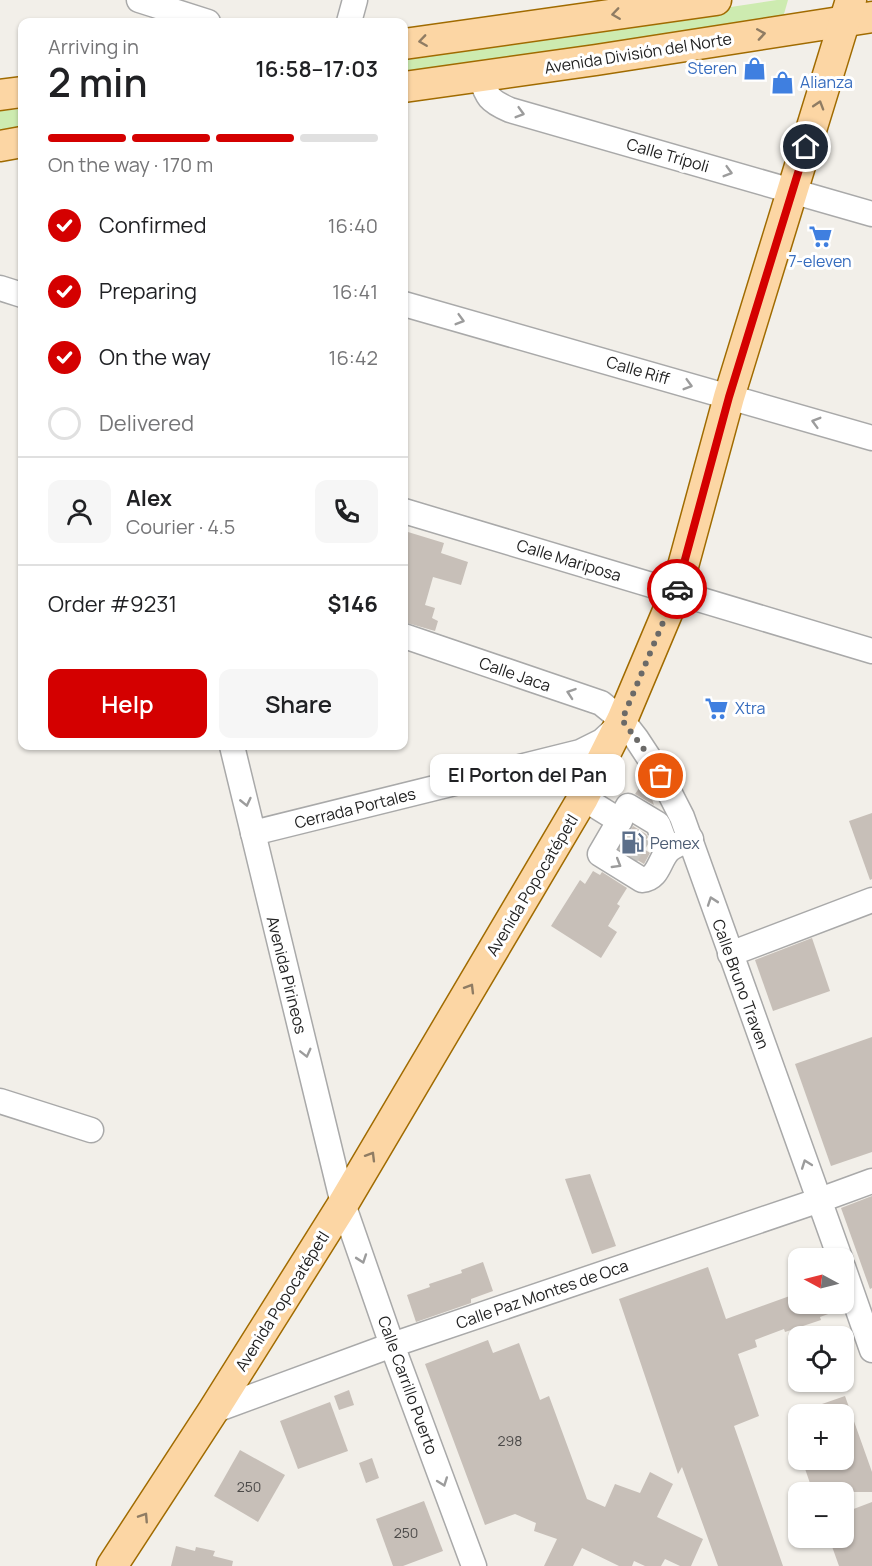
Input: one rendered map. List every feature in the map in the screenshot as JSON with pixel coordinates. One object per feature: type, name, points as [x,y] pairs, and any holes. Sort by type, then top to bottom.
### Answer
[{"type":"main road","points":[[408,43],[716,0]]},
{"type":"main road","name":"Avenida División del Norte","points":[[408,86],[596,60],[856,13]]},
{"type":"main road","name":"Avenida Popocatépetl","points":[[112,1566],[213,1411],[342,1204],[583,798],[622,720],[676,592],[729,397],[793,190],[856,13]]},
{"type":"main road","points":[[0,95],[18,93]]},
{"type":"main road","points":[[0,146],[18,143]]},
{"type":"street","points":[[139,0],[195,18]]},
{"type":"street","points":[[350,18],[355,0]]},
{"type":"street","name":"Calle Trípoli","points":[[480,76],[486,93],[495,103],[510,110],[872,214]]},
{"type":"street","points":[[0,288],[18,294]]},
{"type":"street","name":"Calle Riff","points":[[408,305],[872,438]]},
{"type":"street","name":"Calle Mariposa","points":[[408,512],[872,651]]},
{"type":"street","name":"Calle Jaca","points":[[408,637],[601,703],[622,720]]},
{"type":"street","name":"Cerrada Portales","points":[[253,833],[580,752],[602,741],[622,720]]},
{"type":"street","name":"Calle Bruno Traven","points":[[622,720],[661,776],[691,839],[730,954],[837,1248]]},
{"type":"street","name":"Avenida Pirineos","points":[[233,750],[342,1204]]},
{"type":"street","points":[[583,798],[620,821]]},
{"type":"street","points":[[628,806],[658,824],[656,859],[650,878],[642,879],[600,854],[620,821],[628,806]]},
{"type":"street","points":[[656,859],[691,839]]},
{"type":"street","points":[[730,954],[872,900]]},
{"type":"street","points":[[0,1101],[91,1130]]},
{"type":"street","name":"Calle Paz Montes de Oca","points":[[213,1411],[392,1345],[872,1181]]},
{"type":"street","name":"Calle Carrillo Puerto","points":[[342,1204],[474,1566]]},
{"type":"street","points":[[854,1298],[872,1350]]},
{"type":"green space","points":[[788,0],[782,21],[408,74],[408,55]]},
{"type":"green space","points":[[18,109],[18,128],[0,130],[0,111]]},
{"type":"building","points":[[408,532],[444,543],[441,553],[468,562],[461,585],[433,577],[425,605],[435,608],[432,618],[438,621],[435,631],[408,623]]},
{"type":"building","points":[[640,787],[650,793],[654,805],[635,794]]},
{"type":"building","points":[[872,813],[872,879],[870,880],[849,821]]},
{"type":"building","points":[[633,826],[648,837],[641,847],[650,853],[644,864],[619,849]]},
{"type":"building","points":[[593,871],[600,875],[602,872],[627,888],[608,926],[617,932],[601,958],[551,926],[580,880],[585,884]]},
{"type":"building","points":[[812,938],[830,991],[773,1011],[755,960]]},
{"type":"building","points":[[872,1037],[872,1152],[831,1166],[795,1064]]},
{"type":"building","points":[[590,1174],[616,1246],[592,1254],[565,1179]]},
{"type":"building","points":[[872,1196],[872,1288],[870,1289],[841,1208]]},
{"type":"building","points":[[483,1262],[493,1291],[471,1299],[471,1303],[416,1322],[407,1295],[430,1287],[429,1284],[462,1273],[461,1270]]},
{"type":"building","points":[[708,1267],[726,1319],[788,1297],[788,1314],[828,1314],[820,1317],[821,1320],[803,1326],[788,1326],[788,1331],[785,1332],[784,1329],[755,1340],[757,1347],[738,1354],[759,1416],[734,1426],[783,1566],[718,1566],[682,1467],[678,1474],[619,1299]]},
{"type":"building","points":[[488,1340],[493,1353],[519,1343],[540,1400],[549,1396],[587,1499],[605,1507],[615,1484],[640,1493],[650,1472],[673,1484],[657,1517],[703,1539],[691,1566],[680,1566],[665,1559],[661,1566],[645,1566],[634,1561],[632,1566],[619,1566],[582,1548],[573,1566],[544,1566],[557,1539],[534,1531],[536,1523],[515,1514],[485,1525],[425,1364]]},
{"type":"building","points":[[349,1390],[354,1405],[339,1410],[334,1396]]},
{"type":"building","points":[[845,1396],[848,1404],[822,1404]]},
{"type":"building","points":[[330,1402],[348,1451],[298,1469],[280,1421]]},
{"type":"building","points":[[854,1421],[872,1472],[872,1492],[854,1492],[854,1482],[810,1482],[805,1470],[854,1470]]},
{"type":"building","points":[[240,1450],[285,1475],[258,1522],[214,1496]]},
{"type":"building","points":[[372,1458],[379,1478],[366,1483],[359,1463]]},
{"type":"building","points":[[424,1501],[443,1551],[403,1566],[393,1566],[376,1519]]},
{"type":"building","points":[[872,1502],[872,1566],[839,1566],[833,1548],[854,1548],[854,1509]]},
{"type":"building","points":[[176,1546],[195,1551],[196,1547],[215,1551],[213,1556],[233,1561],[232,1566],[171,1566]]},
{"type":"tunnel","points":[[623,839],[656,860]]},
{"type":"way so far","points":[[661,776],[622,720],[677,589]]},
{"type":"place","name":"Steren","points":[[755,68]]},
{"type":"place","name":"Alianza","points":[[782,82]]},
{"type":"place","name":"7-eleven","points":[[820,236]]},
{"type":"place","name":"Xtra","points":[[717,708]]},
{"type":"place","name":"El Porton del Pan","points":[[661,776]]},
{"type":"place","name":"Pemex","points":[[632,843]]},
{"type":"route","points":[[677,589],[729,397],[806,147]]}]
